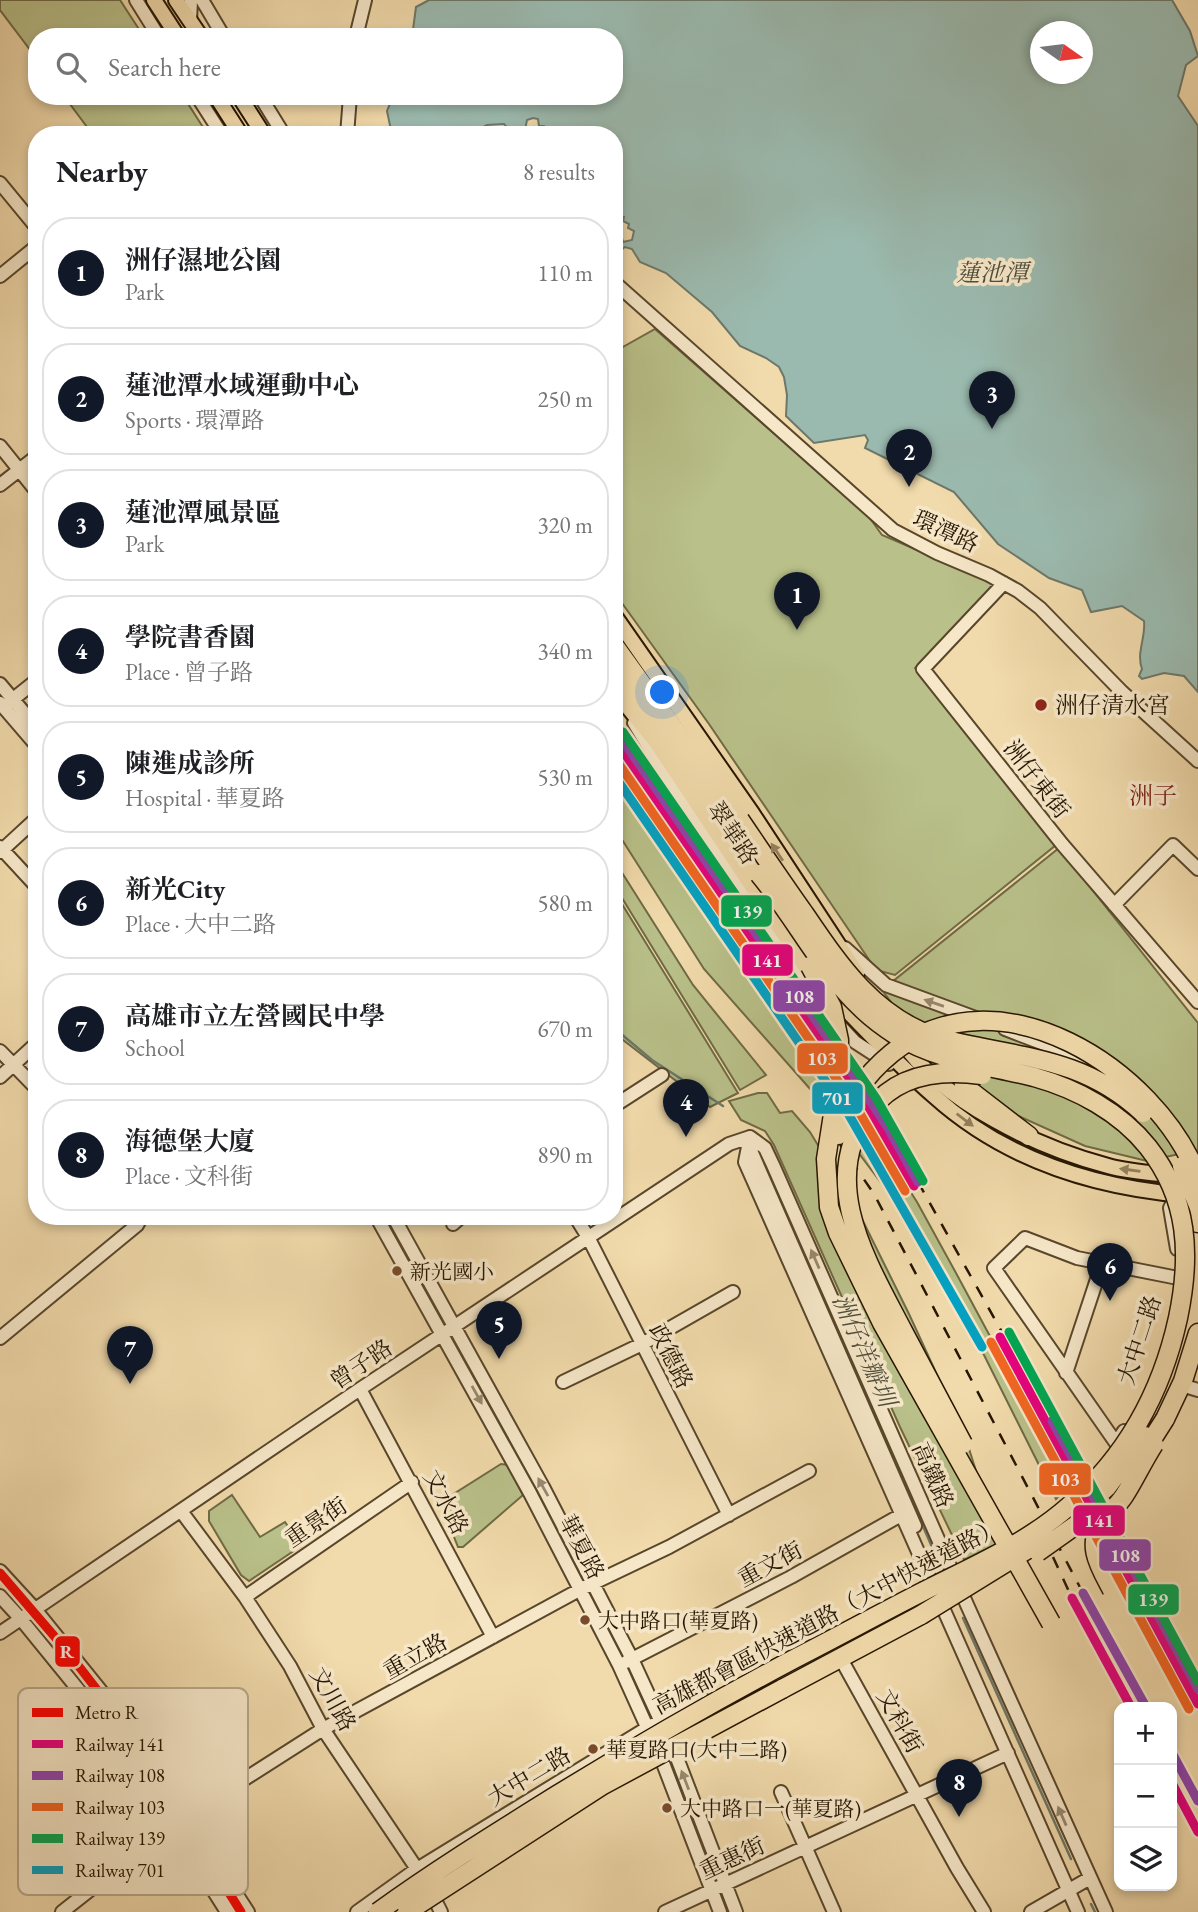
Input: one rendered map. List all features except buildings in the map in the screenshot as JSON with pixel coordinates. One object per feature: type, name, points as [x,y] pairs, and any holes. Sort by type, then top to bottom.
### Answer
[{"type":"highway","points":[[623,658],[836,961],[857,986],[887,1012],[920,1032],[1066,1066],[1110,1086],[1151,1119],[1170,1144],[1194,1186]]},
{"type":"highway","name":"高雄都會區快速道路（大中快速道路）","points":[[378,1912],[437,1869],[668,1727],[923,1591],[990,1559],[1039,1529],[1094,1483],[1117,1455],[1143,1416],[1167,1363],[1186,1267],[1185,1242],[1175,1195],[1147,1146],[1126,1124],[1088,1098],[1038,1078],[924,1050],[895,1035],[862,1010],[826,971],[778,897],[759,874],[623,677]]},
{"type":"highway","points":[[759,874],[770,900],[818,978],[832,1007],[839,1040],[839,1076],[828,1137],[827,1183],[830,1207],[838,1233],[882,1322],[940,1427],[1055,1621],[871,1270],[851,1218],[847,1184],[853,1142],[866,1115],[883,1094],[908,1079],[936,1073],[974,1074],[1059,1086]]},
{"type":"highway","points":[[957,1453],[946,1422],[844,1230],[835,1198],[833,1168],[841,1121],[866,1077],[913,1038],[930,1031],[976,1021],[1004,1022],[1035,1028],[1083,1049],[1128,1082],[1160,1114],[1182,1142],[1194,1186],[1198,1223]]},
{"type":"highway","points":[[1029,1136],[967,1091],[964,1086],[964,1073],[969,1062],[979,1058],[996,1059],[1044,1068],[1076,1080],[1134,1118],[1155,1141],[1172,1166],[1192,1226],[1195,1257],[1182,1333],[1167,1363]]},
{"type":"highway","points":[[920,1615],[1027,1551],[1071,1520],[1107,1487],[1153,1423],[1171,1383],[1186,1336],[1198,1266]]},
{"type":"highway","name":"高雄都會區快速道路（大中快速道路）","points":[[407,1912],[603,1785],[920,1615],[960,1598],[1053,1543],[1110,1496],[1132,1470],[1165,1419],[1183,1381],[1198,1333]]},
{"type":"highway","points":[[1112,1590],[1094,1551],[1096,1534],[1101,1523],[1124,1496],[1165,1419]]},
{"type":"highway","points":[[660,1739],[927,1601],[990,1559]]},
{"type":"highway","points":[[431,1891],[603,1777],[673,1738],[782,1689]]},
{"type":"main road","points":[[154,0],[172,28]]},
{"type":"main road","points":[[176,0],[195,28]]},
{"type":"main road","points":[[222,105],[235,126]]},
{"type":"main road","points":[[245,105],[258,126]]},
{"type":"main road","name":"翠華路","points":[[623,628],[752,813],[909,1053],[950,1091],[984,1114],[1029,1136],[1072,1155],[1111,1167],[1194,1186]]},
{"type":"main road","name":"翠華路","points":[[623,701],[656,741],[805,966],[935,1097],[977,1129],[1057,1169],[1111,1186],[1174,1198],[1194,1186]]},
{"type":"street","points":[[136,0],[153,28]]},
{"type":"street","points":[[190,21],[191,0],[204,4],[219,28]]},
{"type":"street","points":[[358,28],[365,0]]},
{"type":"street","points":[[203,105],[216,126]]},
{"type":"street","points":[[266,105],[279,126]]},
{"type":"street","points":[[348,126],[349,105]]},
{"type":"street","points":[[0,183],[28,217]]},
{"type":"street","points":[[0,276],[28,253]]},
{"type":"street","name":"環潭路","points":[[623,290],[893,530],[1004,583],[1040,608],[1122,692],[1198,761]]},
{"type":"street","points":[[0,447],[28,481]]},
{"type":"street","points":[[0,485],[28,463]]},
{"type":"street","name":"洲仔東街","points":[[1004,583],[923,669],[1062,845],[1198,1002]]},
{"type":"street","points":[[0,684],[4,705],[28,735]]},
{"type":"street","points":[[4,705],[28,687]]},
{"type":"street","points":[[4,705],[28,721]]},
{"type":"street","points":[[28,826],[1,850],[28,878]]},
{"type":"street","points":[[1114,905],[1173,845],[1198,869]]},
{"type":"street","name":"翠華路","points":[[834,937],[886,985],[1064,1051],[1114,1073],[1147,1102],[1198,1159]]},
{"type":"street","points":[[0,1051],[28,1080]]},
{"type":"street","points":[[0,1077],[28,1052]]},
{"type":"street","points":[[623,1100],[662,1075]]},
{"type":"street","name":"曾子路","points":[[623,1214],[729,1144],[750,1138]]},
{"type":"street","name":"高鐵路","points":[[750,1138],[745,1162],[901,1515],[934,1578]]},
{"type":"street","name":"高鐵路","points":[[750,1138],[765,1147],[964,1599],[1106,1912]]},
{"type":"street","name":"高鐵路","points":[[750,1138],[752,1153],[1008,1753],[1072,1889],[1087,1912]]},
{"type":"street","points":[[1194,1186],[1183,1162],[1198,1159]]},
{"type":"street","points":[[1174,1198],[1182,1226],[1183,1244]]},
{"type":"street","name":"大中二路","points":[[1066,1373],[1116,1443],[1151,1383],[1175,1305],[1178,1278],[1176,1241],[1170,1208],[1174,1198]]},
{"type":"street","points":[[0,1338],[137,1225]]},
{"type":"street","name":"華夏路","points":[[381,1225],[581,1589],[660,1739],[736,1912]]},
{"type":"street","name":"華夏路","points":[[398,1225],[594,1583],[632,1659],[720,1912]]},
{"type":"street","name":"政德路","points":[[581,1225],[729,1515]]},
{"type":"street","name":"曾子路","points":[[0,1633],[606,1225]]},
{"type":"street","points":[[1066,1373],[994,1268],[1025,1238],[1077,1258],[1178,1278]]},
{"type":"street","points":[[1066,1373],[1102,1264]]},
{"type":"street","points":[[563,1382],[642,1344],[733,1292]]},
{"type":"street","points":[[1138,1480],[1147,1455],[1193,1389],[1198,1352]]},
{"type":"street","name":"文水路","points":[[360,1389],[493,1637]]},
{"type":"street","name":"重立路","points":[[248,1777],[323,1729],[581,1589],[729,1515],[809,1471]]},
{"type":"street","name":"重景街","points":[[245,1597],[412,1482]]},
{"type":"street","name":"文川路","points":[[181,1511],[245,1597],[290,1666],[323,1729],[417,1869],[440,1912]]},
{"type":"street","name":"重文街","points":[[619,1665],[791,1577],[901,1515]]},
{"type":"street","name":"大中二路","points":[[407,1912],[431,1891],[546,1823],[660,1739],[674,1714],[753,1676],[951,1568]]},
{"type":"street","points":[[0,1571],[34,1608],[99,1688]]},
{"type":"street","points":[[0,1596],[77,1688]]},
{"type":"street","name":"大中二路","points":[[357,1912],[417,1869],[660,1739],[693,1740],[841,1659],[964,1599]]},
{"type":"street","name":"高鐵路","points":[[946,1607],[1072,1889],[1078,1912]]},
{"type":"street","name":"文科街","points":[[841,1659],[984,1912]]},
{"type":"street","points":[[674,1714],[694,1709],[733,1688]]},
{"type":"street","name":"大中二路","points":[[693,1740],[697,1730],[739,1708]]},
{"type":"street","name":"重惠街","points":[[665,1912],[1008,1753]]},
{"type":"street","points":[[781,1792],[834,1912]]},
{"type":"street","points":[[1031,1912],[1090,1878]]},
{"type":"street","points":[[392,1912],[431,1891]]},
{"type":"street","name":"重立路","points":[[62,1912],[84,1895]]},
{"type":"street","points":[[216,1895],[227,1912]]},
{"type":"street","points":[[237,1895],[248,1912]]},
{"type":"green space","points":[[0,0],[120,0],[138,28],[28,28],[28,47],[0,10]]},
{"type":"green space","points":[[71,105],[189,105],[202,126],[86,126]]},
{"type":"green space","points":[[655,329],[869,517],[882,535],[996,584],[915,668],[1056,845],[895,975],[876,970],[709,724],[623,605],[623,347]]},
{"type":"green space","points":[[623,769],[917,1202],[1070,1485],[1056,1499],[984,1355],[928,1255],[882,1184],[811,1090],[704,969],[623,841]]},
{"type":"green space","points":[[1059,848],[1198,1023],[1198,1150],[1147,1161],[1085,1146],[1012,1113],[954,1079],[931,1056],[882,990]]},
{"type":"green space","points":[[623,874],[693,985],[766,1075],[740,1090],[623,900]]},
{"type":"green space","points":[[623,906],[738,1093],[710,1107],[623,1040]]},
{"type":"green space","points":[[767,1093],[780,1113],[792,1111],[810,1132],[859,1213],[964,1433],[999,1543],[964,1560],[900,1427],[774,1145],[765,1131],[741,1120],[729,1101]]},
{"type":"green space","points":[[501,1464],[508,1465],[523,1495],[463,1547],[458,1547],[441,1504]]},
{"type":"green space","points":[[232,1495],[260,1537],[285,1522],[301,1546],[249,1581],[241,1575],[209,1521],[209,1511]]},
{"type":"water","name":"蓮池潭","points":[[429,0],[1172,0],[1190,31],[1198,56],[1186,65],[1178,96],[1198,126],[1198,692],[1184,676],[1164,673],[1142,679],[1139,676],[1142,669],[1140,657],[1144,621],[1122,606],[1091,612],[1082,590],[1049,578],[998,544],[954,492],[865,448],[868,440],[865,435],[814,443],[786,416],[787,395],[779,367],[740,346],[712,312],[666,273],[640,262],[632,249],[623,248],[623,242],[632,240],[634,231],[623,221],[623,126],[539,126],[538,119],[533,118],[527,120],[526,126],[390,126],[387,111],[389,105],[623,105],[623,28],[413,28],[416,7]]},
{"type":"waterway","name":"洲仔洋瓣圳","points":[[623,1036],[652,1060],[723,1106]]},
{"type":"waterway","name":"洲仔洋瓣圳","points":[[791,1226],[936,1556]]},
{"type":"waterway","name":"洲仔洋瓣圳","points":[[963,1618],[1071,1859]]},
{"type":"waterway","name":"洲仔洋瓣圳","points":[[1091,1904],[1095,1912]]},
{"type":"railway","points":[[837,1140],[874,1194],[1083,1593]]},
{"type":"railway","points":[[918,1182],[1040,1400]]},
{"type":"railway","points":[[1053,1557],[1072,1598]]},
{"type":"metro line","name":"R","points":[[0,1573],[96,1688]]},
{"type":"metro line","name":"R","points":[[230,1895],[241,1912]]},
{"type":"rail line","name":"139","points":[[623,732],[876,1098],[923,1181]]},
{"type":"rail line","name":"108","points":[[623,741],[850,1070],[888,1128],[918,1182]]},
{"type":"rail line","name":"141","points":[[623,751],[867,1104],[914,1186]]},
{"type":"rail line","name":"103","points":[[623,770],[858,1110],[905,1191]]},
{"type":"rail line","name":"701","points":[[623,788],[849,1115],[982,1347]]},
{"type":"rail line","name":"139","points":[[1009,1332],[1198,1682]]},
{"type":"rail line","name":"141","points":[[1000,1337],[1198,1704]]},
{"type":"rail line","name":"103","points":[[991,1342],[1189,1709]]},
{"type":"rail line","name":"108","points":[[1052,1421],[1198,1689]]},
{"type":"rail line","name":"108","points":[[1083,1593],[1143,1702]]},
{"type":"rail line","name":"141","points":[[1072,1598],[1128,1702]]},
{"type":"rail line","name":"108","points":[[1177,1762],[1198,1801]]},
{"type":"rail line","name":"141","points":[[1177,1792],[1198,1832]]},
{"type":"place","name":"蓮池潭風景區","points":[[992,429]]},
{"type":"place","name":"蓮池潭水域運動中心","points":[[909,487]]},
{"type":"place","name":"洲仔濕地公園","points":[[797,630]]},
{"type":"place","name":"洲仔清水宮","points":[[1041,705]]},
{"type":"place","name":"學院書香園","points":[[686,1137]]},
{"type":"place","name":"新光國小","points":[[397,1271]]},
{"type":"place","name":"新光City","points":[[1110,1301]]},
{"type":"place","name":"陳進成診所","points":[[499,1359]]},
{"type":"place","name":"高雄市立左營國民中學","points":[[130,1384]]},
{"type":"place","name":"大中路口(華夏路)","points":[[585,1620]]},
{"type":"place","name":"華夏路口(大中二路)","points":[[593,1749]]},
{"type":"place","name":"大中路口一(華夏路)","points":[[667,1808]]},
{"type":"place","name":"海德堡大廈","points":[[959,1817]]},
{"type":"district","name":"洲子","points":[[1153,796]]}]
